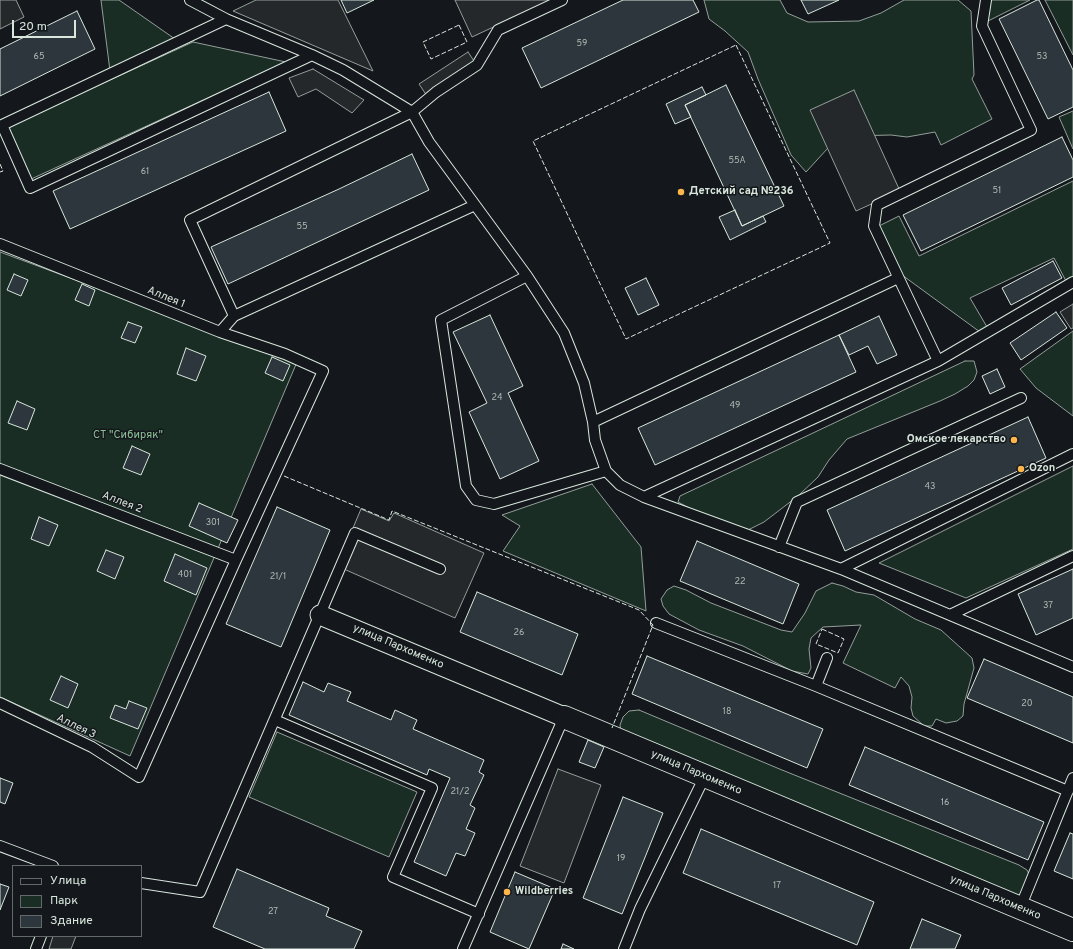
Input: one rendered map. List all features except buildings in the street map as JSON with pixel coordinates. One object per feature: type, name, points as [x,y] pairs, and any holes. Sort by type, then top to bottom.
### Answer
[{"type":"street","name":"улица Пархоменко","points":[[320,615],[1073,930]]},
{"type":"lane","points":[[190,0],[226,18],[343,70],[412,112],[429,142],[527,276],[564,333],[584,383],[593,422],[595,440],[606,471],[620,485],[644,497],[841,569],[1073,667]]},
{"type":"lane","points":[[234,316],[190,220],[412,112],[436,92],[476,65],[498,30],[562,0]]},
{"type":"lane","points":[[938,361],[874,226],[877,205],[1031,130],[982,26],[986,0]]},
{"type":"lane","points":[[226,18],[1,126],[30,188],[312,55]]},
{"type":"lane","points":[[220,332],[234,316],[475,205]]},
{"type":"lane","name":"Аллея 1","points":[[0,244],[220,332],[285,354],[323,371],[236,560]]},
{"type":"lane","points":[[527,276],[441,320],[466,486],[476,500],[494,504],[606,471]]},
{"type":"lane","points":[[593,422],[898,278]]},
{"type":"lane","points":[[644,497],[938,361],[1073,282]]},
{"type":"lane","points":[[779,546],[797,502],[1022,398]]},
{"type":"lane","points":[[841,569],[1073,454]]},
{"type":"lane","name":"Аллея 2","points":[[0,469],[236,560]]},
{"type":"lane","points":[[142,882],[200,892],[356,533],[440,569]]},
{"type":"lane","points":[[950,615],[1073,556]]},
{"type":"lane","name":"Аллея 3","points":[[0,703],[92,747],[139,777],[236,560]]},
{"type":"lane","points":[[656,623],[816,686],[1068,792]]},
{"type":"lane","points":[[816,686],[827,658]]},
{"type":"lane","points":[[464,949],[564,717]]},
{"type":"lane","points":[[275,720],[432,788],[393,877],[479,914]]},
{"type":"lane","points":[[624,949],[640,909],[705,776]]},
{"type":"lane","points":[[1020,908],[1073,778]]},
{"type":"lane","points":[[0,846],[50,865]]},
{"type":"lane","points":[[36,949],[41,937]]},
{"type":"green space","points":[[101,0],[119,0],[175,39],[110,71]]},
{"type":"green space","points":[[704,0],[780,0],[787,13],[808,22],[859,21],[881,13],[904,0],[958,0],[971,11],[974,75],[972,79],[992,119],[941,145],[935,132],[907,137],[891,135],[852,136],[828,148],[806,172],[791,155],[748,52],[709,19]]},
{"type":"green space","points":[[989,0],[1030,0],[986,22]]},
{"type":"green space","points":[[1045,0],[1073,0],[1073,55]]},
{"type":"green space","points":[[193,42],[286,62],[29,180],[5,128]]},
{"type":"green space","points":[[1073,111],[1073,149],[1059,117]]},
{"type":"green space","points":[[1073,181],[1073,279],[1067,283],[1054,258],[970,298],[987,327],[980,332],[902,275],[879,226],[899,216],[919,256]]},
{"type":"green space","name":"СТ \"Сибиряк\"","points":[[0,252],[297,362],[130,756],[0,697]]},
{"type":"green space","points":[[1073,331],[1073,416],[1036,388],[1020,369]]},
{"type":"green space","points":[[965,361],[974,361],[977,372],[974,380],[968,386],[940,401],[847,439],[829,460],[818,477],[798,496],[764,522],[746,531],[695,511],[678,502],[680,496]]},
{"type":"green space","points":[[1073,466],[1073,549],[966,598],[879,563]]},
{"type":"green space","points":[[592,484],[641,547],[646,611],[503,551],[520,526],[502,515]]},
{"type":"green space","points":[[832,583],[856,592],[874,595],[915,619],[941,630],[972,658],[974,668],[964,704],[963,716],[957,721],[946,723],[936,719],[932,726],[924,726],[913,716],[911,708],[912,697],[909,686],[901,677],[895,688],[843,663],[861,625],[823,627],[811,638],[809,649],[811,668],[808,674],[792,671],[743,646],[699,630],[669,614],[663,606],[661,599],[667,590],[674,586],[686,590],[711,603],[781,630],[792,632],[805,613],[816,591]]},
{"type":"green space","points":[[639,710],[782,770],[1019,865],[1027,870],[1029,874],[1025,890],[1019,896],[621,731],[620,725],[623,717],[629,711]]},
{"type":"green space","points":[[277,732],[417,792],[389,857],[249,797]]},
{"type":"shaded area","points":[[0,0],[16,0],[24,17],[0,29]]},
{"type":"shaded area","points":[[256,0],[338,0],[373,71],[233,11]]},
{"type":"shaded area","points":[[455,0],[551,0],[472,37]]},
{"type":"shaded area","points":[[468,52],[476,64],[427,96],[419,84]]},
{"type":"shaded area","points":[[313,69],[364,100],[352,113],[316,89],[298,97],[289,78]]},
{"type":"shaded area","points":[[854,90],[900,191],[856,211],[810,110]]},
{"type":"shaded area","points":[[1073,304],[1073,328],[1071,329],[1060,312]]},
{"type":"shaded area","points":[[361,509],[389,521],[394,513],[484,553],[455,618],[337,566]]},
{"type":"shaded area","points":[[558,769],[601,785],[564,883],[520,866]]},
{"type":"shaded area","points":[[53,937],[76,937],[71,949],[49,949]]},
{"type":"fence","points":[[459,25],[467,42],[431,59],[423,42],[459,25]]},
{"type":"fence","points":[[736,45],[830,243],[626,339],[533,141],[736,45]]},
{"type":"fence","points":[[0,164],[3,171],[0,172]]},
{"type":"fence","points":[[284,476],[389,520],[392,511],[639,610],[653,625],[612,728]]},
{"type":"fence","points":[[822,629],[844,639],[838,653],[816,644],[822,629]]},
{"type":"place","name":"Детский сад №236","points":[[681,192]]},
{"type":"place","name":"Омское лекарство","points":[[1014,440]]},
{"type":"place","name":"Ozon","points":[[1021,469]]},
{"type":"place","name":"Wildberries","points":[[507,892]]}]
